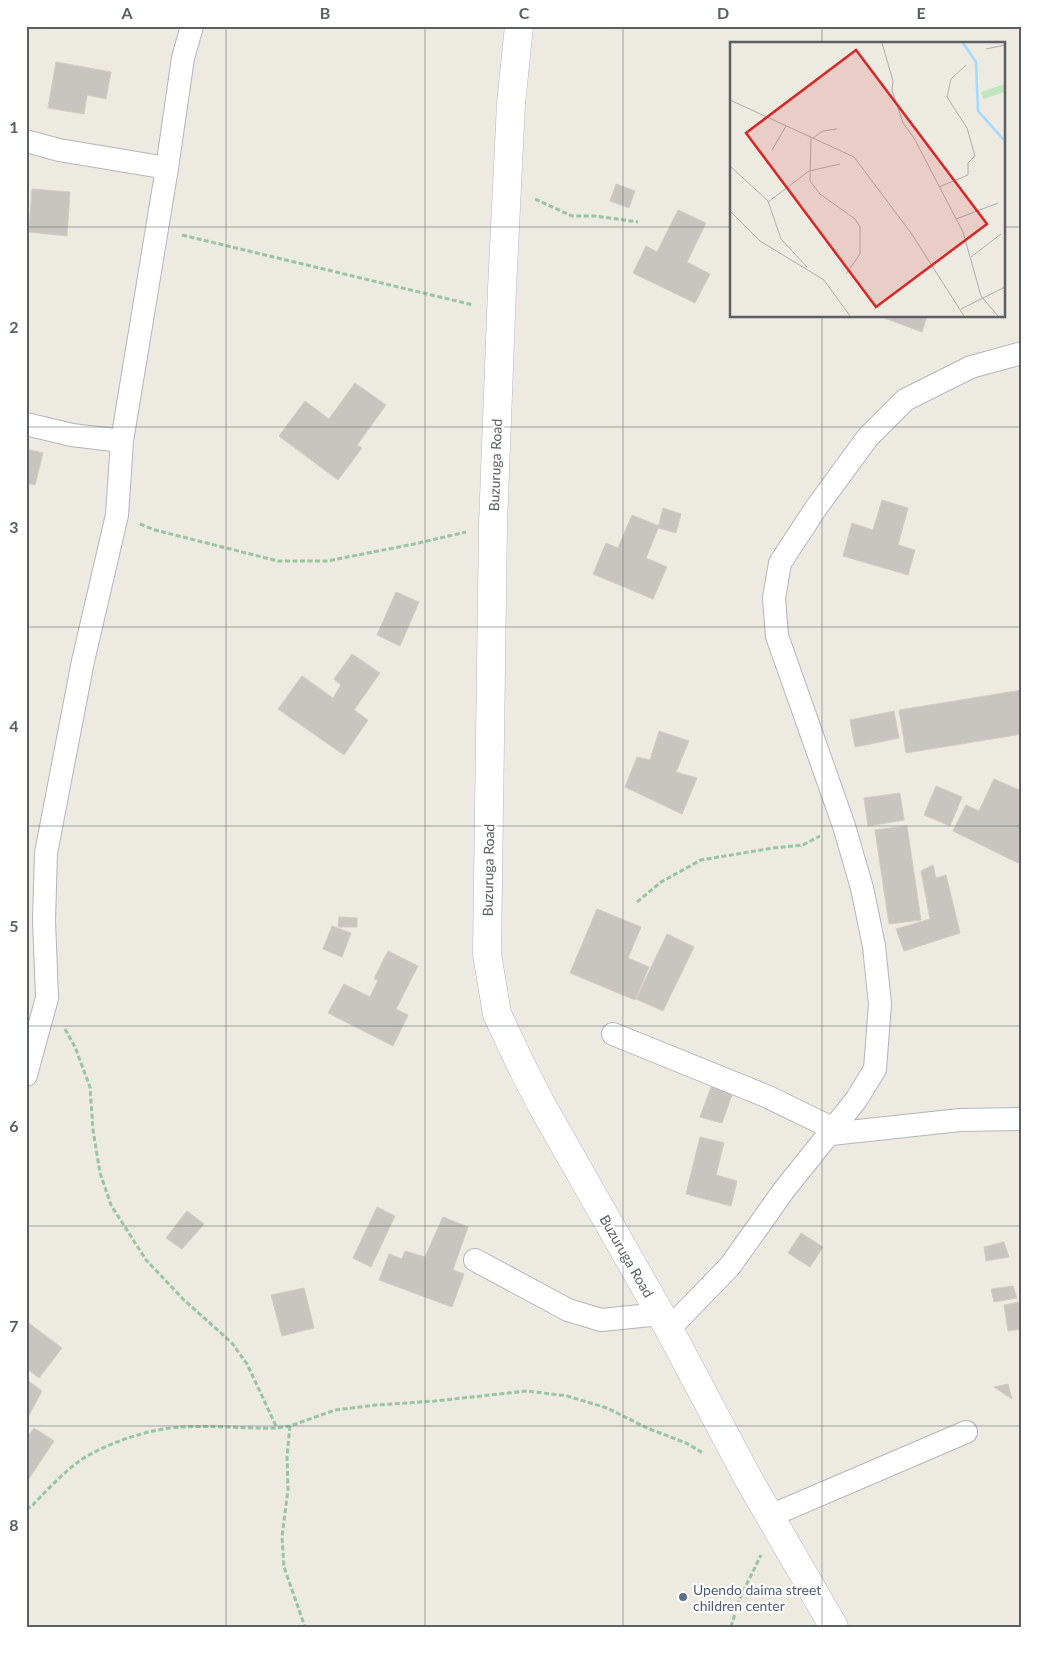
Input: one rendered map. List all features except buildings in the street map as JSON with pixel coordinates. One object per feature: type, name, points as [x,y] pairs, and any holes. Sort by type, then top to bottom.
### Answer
[{"type":"main road","name":"Buzuruga Road","points":[[519,26],[511,104],[493,525],[487,954],[497,1014],[541,1104],[665,1322],[749,1480],[834,1627]]},
{"type":"street","points":[[26,1076],[47,998],[44,920],[46,853],[84,661],[117,515],[122,441],[158,229],[183,58],[192,26]]},
{"type":"street","points":[[26,142],[60,150],[167,168]]},
{"type":"street","points":[[475,1260],[568,1310],[601,1320],[665,1322],[730,1266],[784,1190],[856,1100],[875,1069],[880,1004],[874,946],[862,888],[844,826],[777,636],[774,598],[780,563],[816,508],[868,437],[905,400],[971,368],[1022,352]]},
{"type":"street","points":[[26,424],[72,435],[122,441]]},
{"type":"street","points":[[613,1034],[766,1096],[832,1132],[960,1120],[1022,1119]]},
{"type":"street","points":[[773,1521],[966,1432]]},
{"type":"path","points":[[507,186],[572,216],[595,216],[638,222]]},
{"type":"path","points":[[158,229],[502,312]]},
{"type":"path","points":[[117,515],[155,530],[278,561],[327,561],[414,544],[493,525]]},
{"type":"path","points":[[637,902],[661,882],[701,860],[803,845],[844,826]]},
{"type":"path","points":[[47,998],[74,1047],[90,1086],[93,1130],[100,1174],[111,1205],[146,1260],[184,1300],[232,1343],[247,1364],[277,1428]]},
{"type":"path","points":[[26,1509],[31,1507],[57,1480],[79,1462],[102,1449],[130,1437],[181,1427],[277,1428],[290,1426],[335,1410],[528,1391],[567,1396],[607,1408],[647,1428],[686,1443],[709,1457]]},
{"type":"path","points":[[290,1426],[287,1456],[288,1489],[282,1537],[284,1567],[305,1627]]},
{"type":"path","points":[[731,1627],[739,1600],[773,1521]]},
{"type":"place","name":"Upendo daima street children center","points":[[683,1597]]}]
